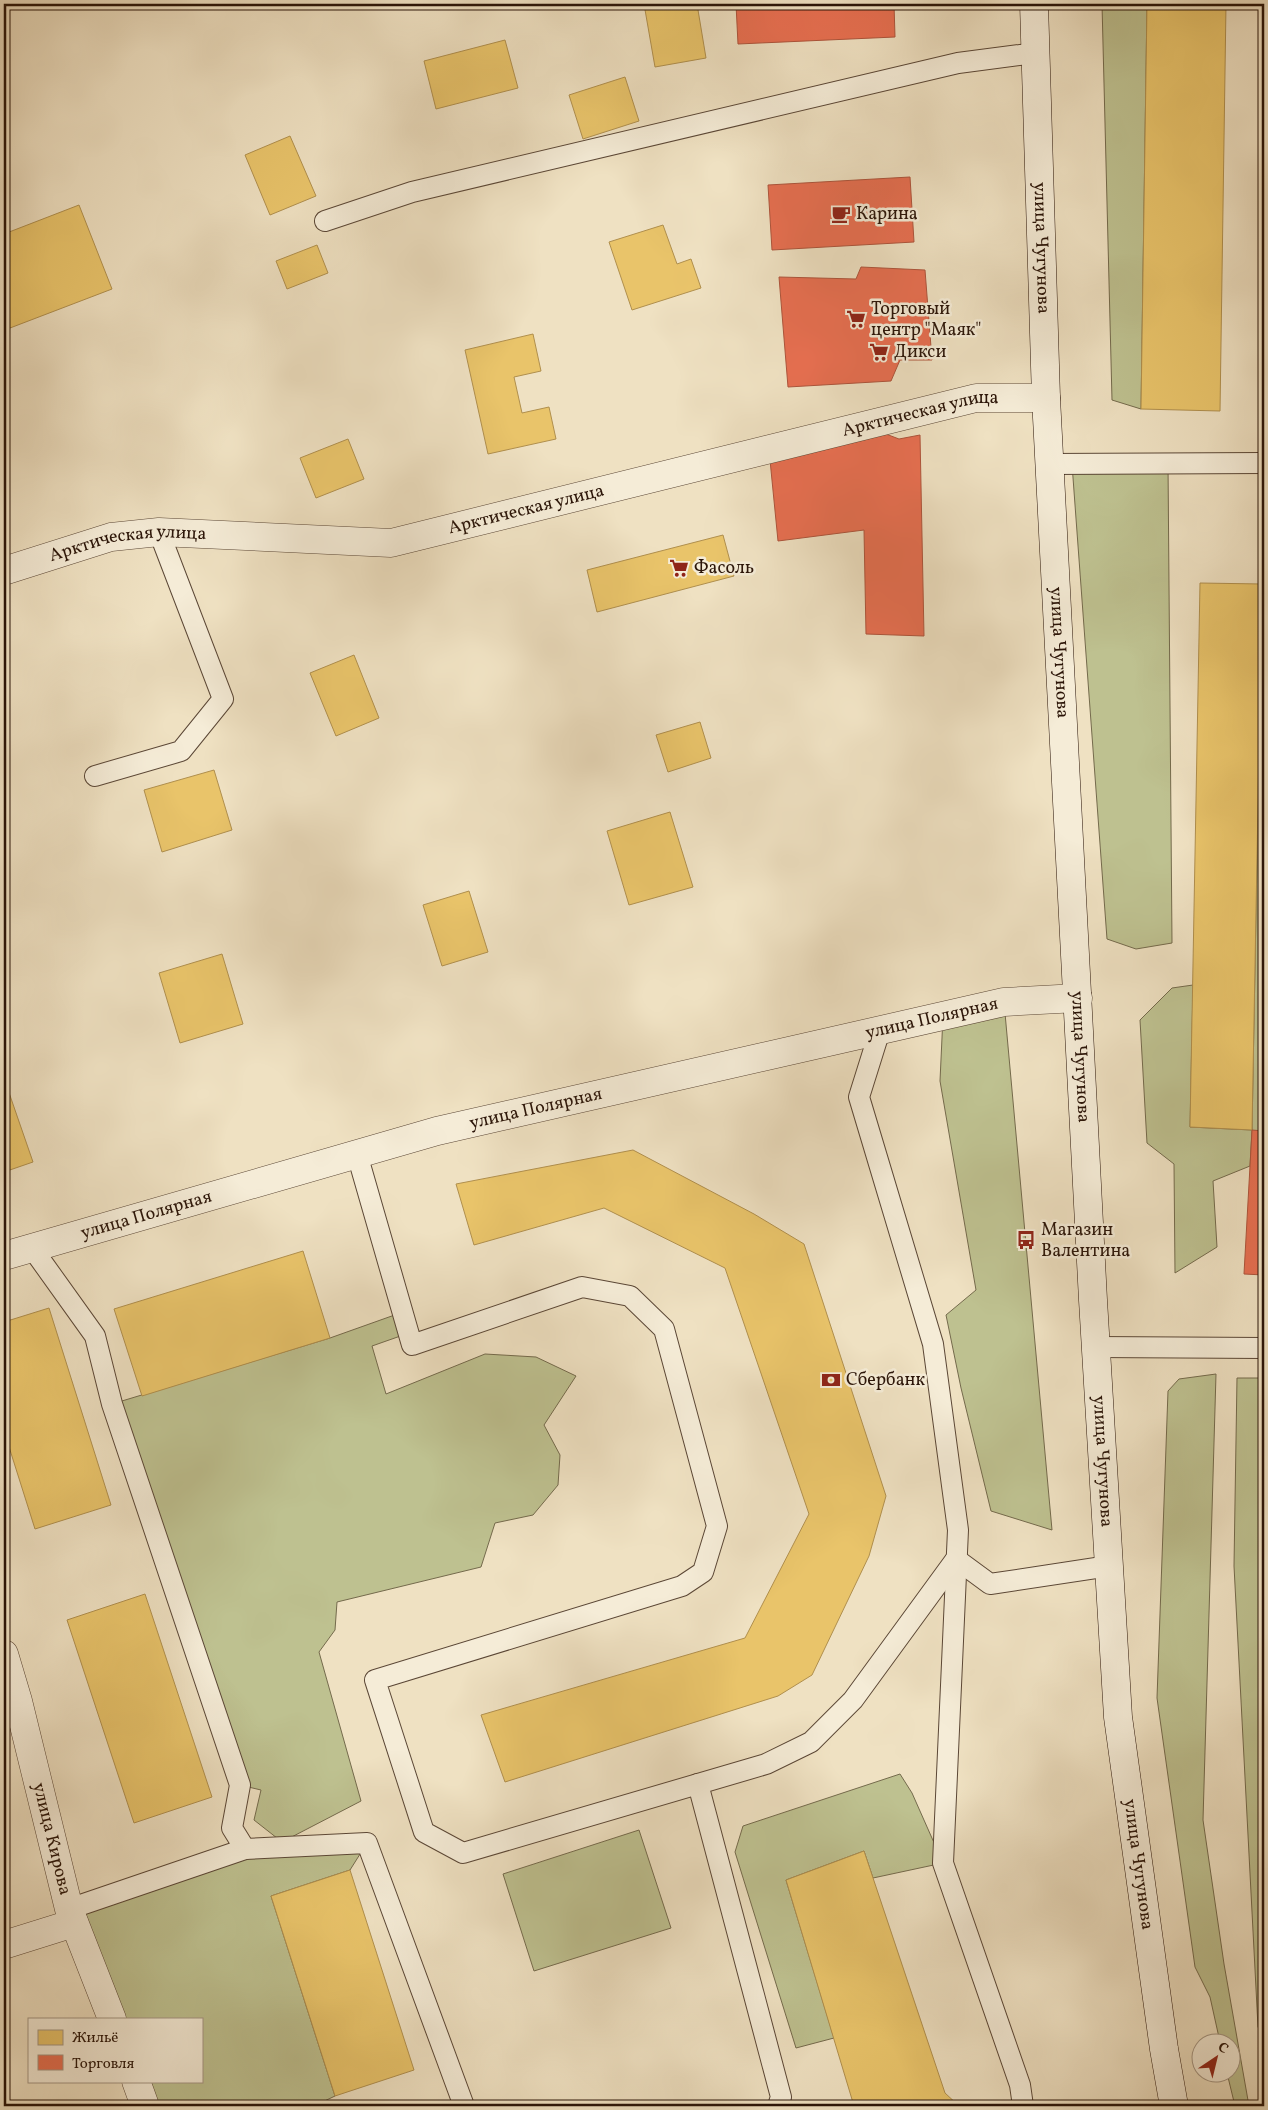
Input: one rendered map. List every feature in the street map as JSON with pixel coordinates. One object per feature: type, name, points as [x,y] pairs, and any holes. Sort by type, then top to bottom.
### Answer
[{"type":"street","name":"улица Чугунова","points":[[1034,4],[1046,398],[1096,1347],[1118,1717],[1164,2050],[1174,2106]]},
{"type":"street","name":"Арктическая улица","points":[[4,571],[111,537],[159,532],[391,543],[976,398],[1046,398]]},
{"type":"street","name":"улица Полярная","points":[[4,1256],[437,1131],[1004,1002],[1078,998]]},
{"type":"street","name":"улица Кирова","points":[[4,1654],[18,1701],[72,1916],[112,2018]]},
{"type":"street","points":[[4,1946],[72,1916]]},
{"type":"street","points":[[136,2082],[145,2106]]},
{"type":"lane","points":[[325,221],[412,192],[958,63],[1035,53]]},
{"type":"lane","points":[[1050,464],[1264,463]]},
{"type":"lane","points":[[95,776],[181,751],[223,699],[159,532]]},
{"type":"lane","points":[[880,1030],[859,1097],[933,1344],[958,1530],[943,1863],[1020,2085],[1023,2106]]},
{"type":"lane","points":[[356,1154],[412,1345],[582,1288],[630,1296],[664,1329],[717,1526],[703,1572],[682,1586],[375,1680],[424,1832],[463,1853],[766,1764],[811,1742],[853,1700],[956,1559]]},
{"type":"lane","points":[[32,1248],[95,1336],[112,1404],[240,1785],[232,1828],[245,1849]]},
{"type":"lane","points":[[1096,1347],[1264,1348]]},
{"type":"lane","points":[[956,1559],[990,1584],[1109,1566]]},
{"type":"lane","points":[[698,1784],[781,2097],[778,2106]]},
{"type":"lane","points":[[72,1916],[245,1849],[367,1843],[464,2106]]},
{"type":"green space","points":[[1102,4],[1147,4],[1141,409],[1112,400]]},
{"type":"green space","points":[[1072,464],[1168,464],[1172,943],[1136,949],[1107,939]]},
{"type":"green space","points":[[1262,584],[1264,584],[1264,1131],[1252,1131],[1250,1166],[1213,1181],[1217,1247],[1175,1273],[1174,1164],[1147,1143],[1140,1020],[1172,988],[1193,985],[1190,1127],[1252,1130]]},
{"type":"green space","points":[[1004,1002],[1052,1530],[991,1511],[961,1388],[946,1315],[976,1290],[940,1081],[943,1016]]},
{"type":"green space","points":[[403,1312],[409,1333],[372,1346],[386,1394],[485,1354],[536,1357],[576,1376],[544,1425],[560,1455],[558,1485],[533,1515],[495,1523],[481,1567],[337,1602],[335,1630],[319,1652],[361,1801],[282,1842],[254,1820],[261,1790],[240,1785],[112,1404],[330,1338]]},
{"type":"green space","points":[[1216,1374],[1203,1820],[1236,2032],[1218,2032],[1210,1997],[1195,1967],[1157,1698],[1168,1391],[1179,1379]]},
{"type":"green space","points":[[1237,1378],[1264,1378],[1264,2038],[1258,2027],[1234,1566]]},
{"type":"green space","points":[[900,1774],[912,1793],[943,1863],[873,1878],[864,1851],[786,1880],[834,2038],[796,2048],[735,1852],[743,1826]]},
{"type":"green space","points":[[639,1830],[671,1928],[534,1971],[503,1874]]},
{"type":"green space","points":[[367,1843],[350,1870],[271,1896],[335,2096],[314,2106],[142,2106],[132,2082],[202,2082],[202,2018],[109,2018],[69,1909],[245,1849]]},
{"type":"green space","points":[[1240,2055],[1249,2106],[1235,2106],[1229,2082],[1240,2082]]},
{"type":"building: Жильё","points":[[644,4],[697,4],[706,58],[655,67]]},
{"type":"building: Жильё","points":[[1147,4],[1226,4],[1220,411],[1141,409]]},
{"type":"building: Жильё","points":[[505,40],[518,88],[436,109],[424,61]]},
{"type":"building: Жильё","points":[[625,77],[639,121],[583,139],[569,95]]},
{"type":"building: Жильё","points":[[290,136],[316,196],[270,215],[245,155]]},
{"type":"building: Жильё","points":[[79,205],[112,289],[10,328],[4,313],[4,234]]},
{"type":"building: Жильё","points":[[663,225],[677,264],[691,259],[701,288],[632,310],[609,242]]},
{"type":"building: Жильё","points":[[317,245],[328,273],[287,289],[276,261]]},
{"type":"building: Жильё","points":[[533,334],[541,371],[514,377],[522,413],[549,407],[556,439],[488,454],[465,350]]},
{"type":"building: Жильё","points":[[348,439],[364,479],[316,498],[300,458]]},
{"type":"building: Жильё","points":[[1261,517],[1264,517],[1264,584],[1262,584]]},
{"type":"building: Жильё","points":[[723,535],[734,576],[597,612],[587,570]]},
{"type":"building: Жильё","points":[[1200,583],[1262,584],[1252,1130],[1190,1127]]},
{"type":"building: Жильё","points":[[354,655],[379,718],[336,736],[310,673]]},
{"type":"building: Жильё","points":[[700,722],[711,758],[668,772],[656,735]]},
{"type":"building: Жильё","points":[[214,770],[232,830],[162,852],[144,790]]},
{"type":"building: Жильё","points":[[670,812],[693,887],[629,905],[607,831]]},
{"type":"building: Жильё","points":[[469,891],[488,952],[442,966],[423,905]]},
{"type":"building: Жильё","points":[[222,954],[243,1024],[180,1043],[159,973]]},
{"type":"building: Жильё","points":[[6,1084],[33,1162],[4,1172],[4,1085]]},
{"type":"building: Жильё","points":[[633,1150],[754,1214],[804,1244],[886,1496],[869,1556],[812,1675],[778,1696],[505,1782],[481,1715],[745,1638],[809,1514],[725,1268],[604,1208],[474,1245],[456,1184]]},
{"type":"building: Жильё","points":[[303,1251],[330,1338],[142,1396],[114,1309]]},
{"type":"building: Жильё","points":[[49,1308],[111,1505],[35,1529],[4,1431],[4,1322]]},
{"type":"building: Жильё","points":[[145,1594],[212,1797],[134,1823],[67,1620]]},
{"type":"building: Жильё","points":[[864,1851],[945,2093],[959,2106],[854,2106],[786,1880]]},
{"type":"building: Жильё","points":[[350,1870],[414,2070],[335,2096],[271,1896]]},
{"type":"building: Торговля","points":[[736,4],[894,4],[895,37],[738,44]]},
{"type":"building: Торговля","name":"Карина","points":[[910,177],[914,242],[772,250],[768,185]]},
{"type":"building: Торговля","name":"Торговый центр \"Маяк\"","points":[[861,267],[925,270],[932,360],[900,360],[891,381],[788,387],[779,277],[856,279]]},
{"type":"building: Торговля","points":[[878,431],[899,439],[920,435],[924,636],[866,634],[864,530],[778,541],[770,460]]},
{"type":"building: Торговля","points":[[1252,1130],[1264,1131],[1264,1275],[1244,1274]]},
{"type":"place","name":"Карина","points":[[841,214]]},
{"type":"place","name":"Торговый центр \"Маяк\"","points":[[856,319]]},
{"type":"place","name":"Дикси","points":[[879,352]]},
{"type":"place","name":"Фасоль","points":[[679,568]]},
{"type":"place","name":"Магазин Валентина","points":[[1026,1240]]},
{"type":"place","name":"Сбербанк","points":[[831,1380]]}]
